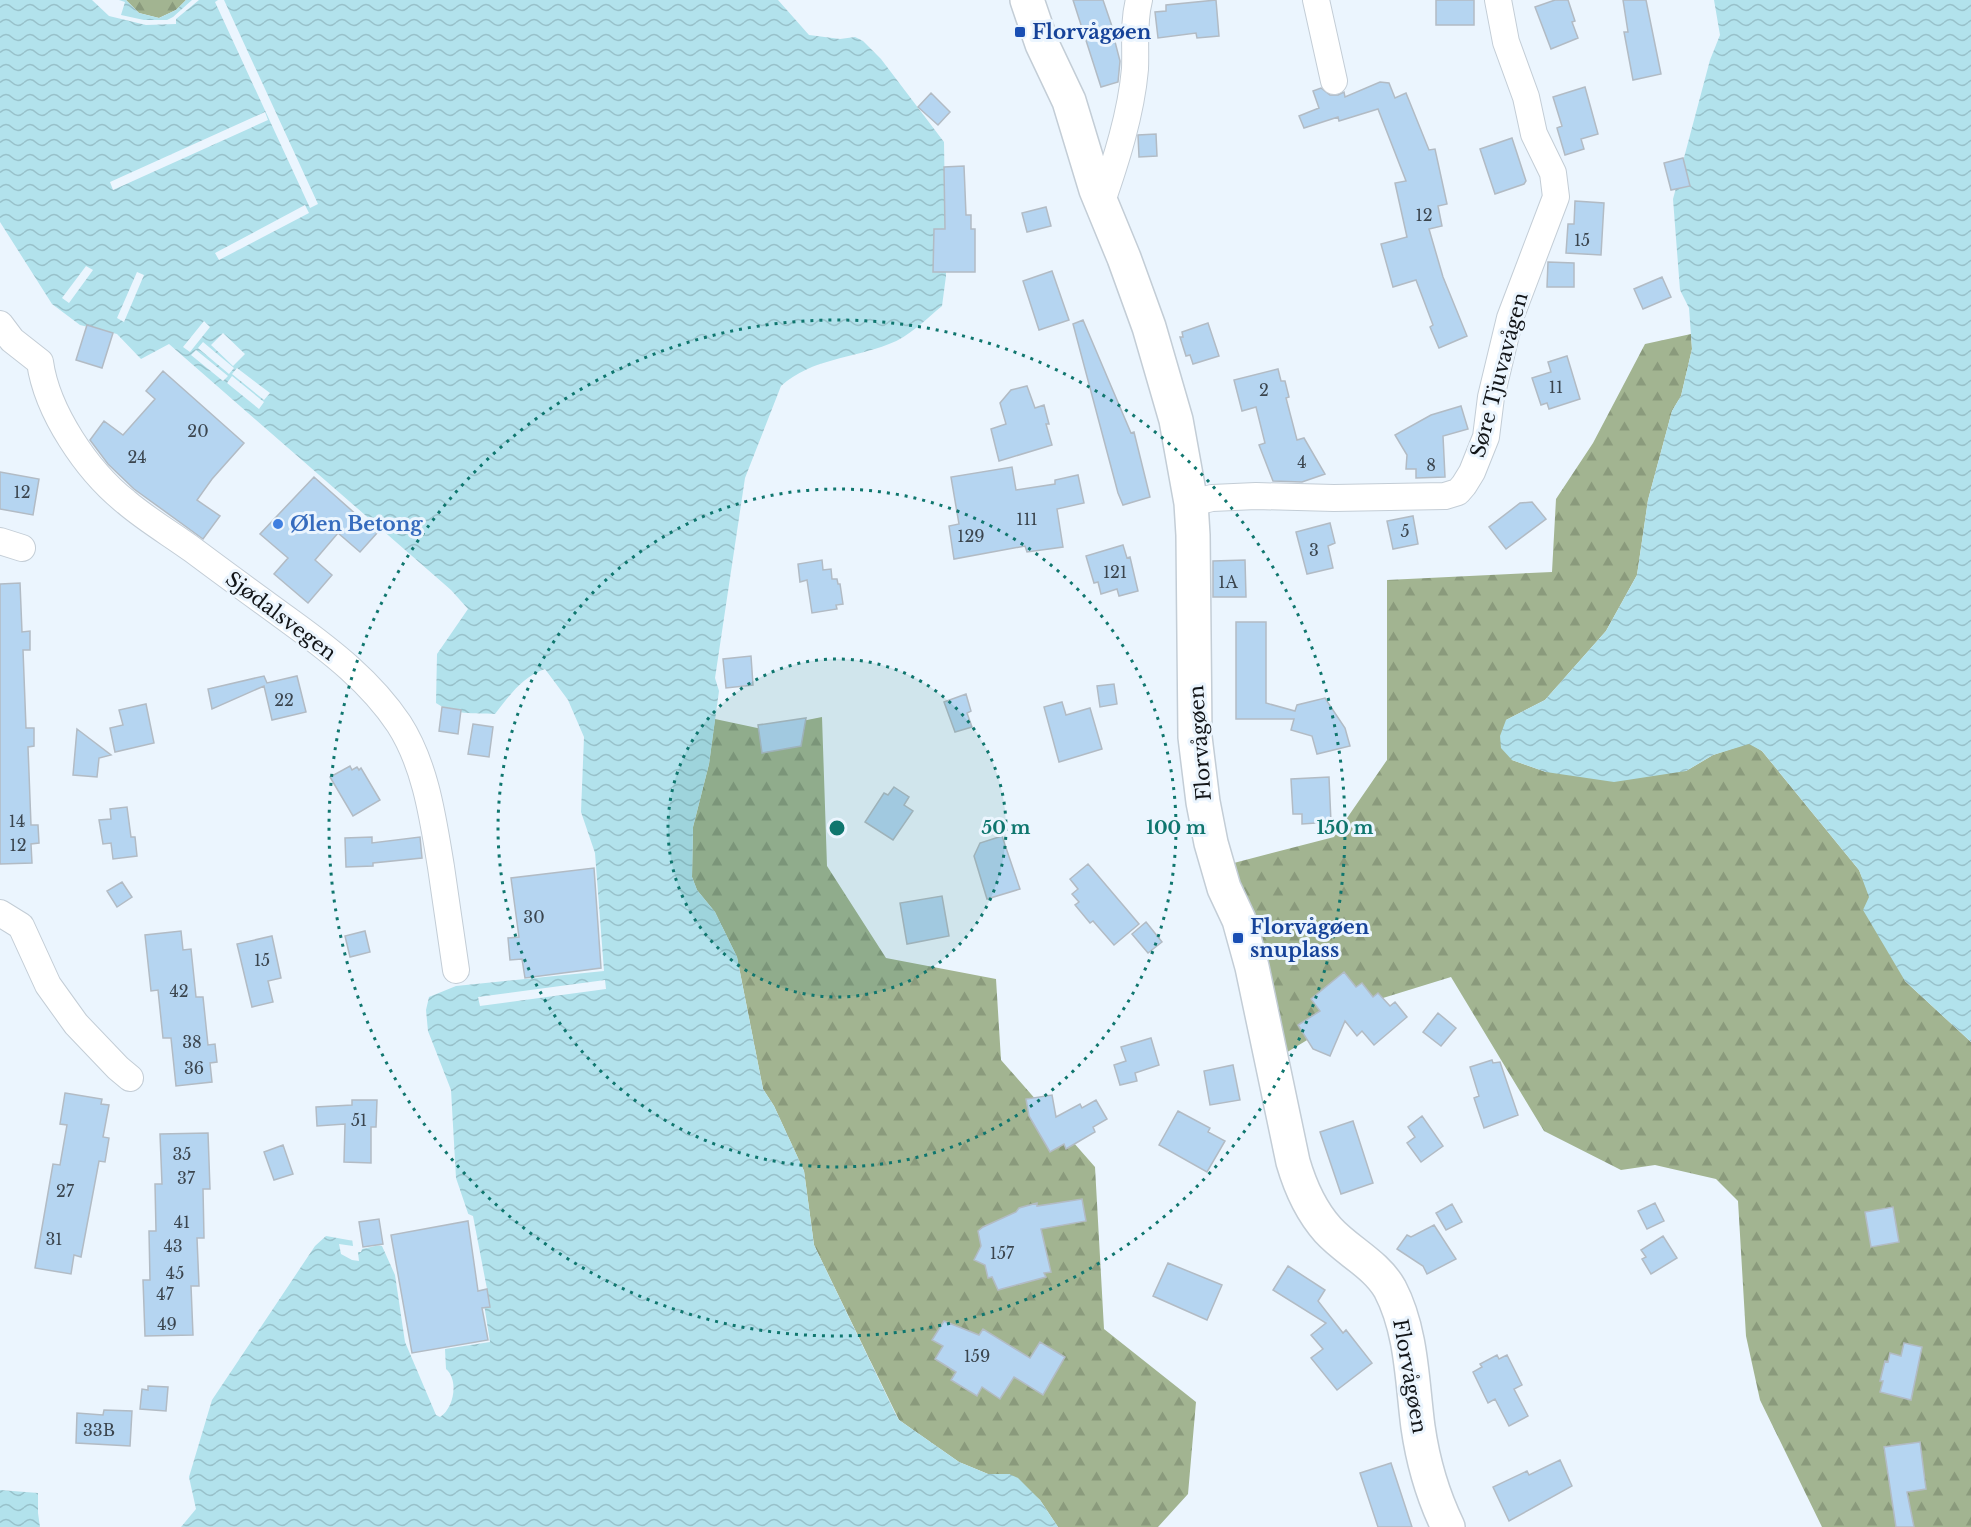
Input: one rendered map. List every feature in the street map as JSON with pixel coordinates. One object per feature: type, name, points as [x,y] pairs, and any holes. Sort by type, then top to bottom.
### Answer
[{"type":"main road","name":"Florvågøen","points":[[1027,0],[1042,44],[1069,101],[1101,204],[1133,281],[1176,420],[1191,503],[1194,557],[1195,737],[1203,802],[1211,843],[1224,888],[1239,920],[1246,945],[1285,1129],[1299,1183],[1311,1206],[1329,1230],[1383,1278],[1397,1306],[1409,1350],[1424,1455],[1432,1489],[1448,1527]]},
{"type":"street","points":[[1101,204],[1119,148],[1132,89],[1135,69],[1135,20],[1139,0]]},
{"type":"street","points":[[1316,0],[1334,81]]},
{"type":"street","name":"Søre Tjuvavågen","points":[[1191,503],[1212,498],[1256,496],[1334,498],[1445,496],[1458,492],[1472,472],[1486,437],[1491,397],[1510,318],[1556,197],[1553,174],[1534,134],[1526,97],[1506,42],[1498,0]]},
{"type":"street","name":"Sjødalsvegen","points":[[0,324],[12,340],[40,362],[49,395],[70,438],[86,460],[119,496],[326,646],[368,686],[400,726],[414,754],[429,802],[456,970]]},
{"type":"street","points":[[0,913],[21,926],[48,985],[76,1024],[130,1078]]},
{"type":"green space","points":[[126,0],[186,0],[176,10],[159,18],[139,13]]},
{"type":"green space","points":[[1691,334],[1692,349],[1681,396],[1672,411],[1648,500],[1637,575],[1606,631],[1545,700],[1506,720],[1512,760],[1546,772],[1686,771],[1713,755],[1749,743],[1762,751],[1859,870],[1905,981],[1971,1042],[1971,1527],[1822,1527],[1760,1400],[1746,1336],[1738,1201],[1716,1179],[1655,1165],[1621,1170],[1544,1131],[1451,977],[1370,1002],[1266,1065],[1230,864],[1334,837],[1387,760],[1387,580],[1552,572],[1556,499],[1593,443],[1645,344]]},
{"type":"green space","points":[[822,717],[827,866],[886,958],[996,979],[1001,1060],[1095,1167],[1104,1329],[1196,1402],[1188,1494],[1158,1527],[1058,1527],[1040,1500],[1009,1474],[988,1474],[959,1462],[899,1420],[814,1245],[804,1171],[774,1106],[763,1089],[737,957],[715,912],[697,890],[692,877],[693,827],[709,764],[715,719],[762,729]]},
{"type":"water","points":[[0,0],[126,0],[139,13],[159,18],[176,10],[186,0],[778,0],[809,35],[840,39],[855,37],[863,41],[881,59],[944,142],[946,276],[942,306],[896,341],[819,364],[781,386],[745,478],[715,678],[719,691],[709,764],[693,827],[692,877],[697,890],[715,912],[737,957],[763,1089],[774,1106],[804,1171],[814,1245],[896,1415],[899,1420],[959,1462],[988,1474],[1009,1474],[1018,1478],[1040,1500],[1058,1527],[181,1527],[196,1509],[189,1477],[212,1400],[315,1246],[326,1236],[382,1246],[395,1275],[405,1342],[436,1415],[440,1417],[449,1407],[454,1387],[453,1380],[446,1369],[445,1349],[490,1342],[471,1222],[456,1178],[451,1090],[428,1031],[426,1010],[429,997],[456,986],[604,971],[595,853],[581,812],[584,737],[568,700],[545,669],[523,682],[495,714],[450,710],[436,703],[437,654],[468,609],[451,590],[169,344],[141,359],[117,334],[80,325],[52,304],[0,222]]},
{"type":"water","points":[[1714,0],[1971,0],[1971,1042],[1905,981],[1863,910],[1869,897],[1859,870],[1762,751],[1749,744],[1713,755],[1686,771],[1614,782],[1546,772],[1512,760],[1501,748],[1500,736],[1506,720],[1545,700],[1606,631],[1637,575],[1648,500],[1672,411],[1681,396],[1692,349],[1689,308],[1680,290],[1673,199],[1710,60],[1720,35]]},
{"type":"water","points":[[0,1490],[38,1493],[40,1527],[0,1527]]},
{"type":"pier","points":[[92,0],[125,2],[121,15],[144,20],[167,20],[192,0],[199,0],[176,19],[176,24],[146,25],[109,16]]},
{"type":"pier","points":[[224,0],[318,204],[310,208],[215,2]]},
{"type":"pier","points":[[265,112],[268,120],[113,190],[110,182]]},
{"type":"pier","points":[[305,205],[309,213],[219,260],[215,253]]},
{"type":"pier","points":[[86,266],[93,270],[69,303],[62,298]]},
{"type":"pier","points":[[137,272],[144,275],[124,322],[117,318]]},
{"type":"pier","points":[[204,321],[210,327],[190,352],[183,347]]},
{"type":"pier","points":[[223,333],[245,354],[233,366],[211,345]]},
{"type":"pier","points":[[203,342],[234,368],[229,374],[198,348]]},
{"type":"pier","points":[[196,350],[228,376],[223,381],[191,355]]},
{"type":"pier","points":[[237,368],[270,393],[264,400],[232,374]]},
{"type":"pier","points":[[232,376],[264,402],[259,409],[227,383]]},
{"type":"pier","points":[[605,980],[606,989],[480,1006],[478,997]]},
{"type":"pier","points":[[459,1188],[466,1213],[473,1216],[487,1289],[480,1290],[469,1222],[457,1189]]},
{"type":"pier","points":[[352,1238],[362,1239],[363,1247],[384,1244],[362,1249],[358,1252],[359,1261],[352,1260],[341,1254],[339,1244],[353,1246]]},
{"type":"building","points":[[1073,0],[1103,0],[1116,38],[1114,38],[1120,61],[1118,82],[1101,87]]},
{"type":"building","points":[[1216,0],[1219,36],[1197,38],[1196,33],[1158,38],[1155,12],[1166,11],[1166,5]]},
{"type":"building","points":[[1436,0],[1474,0],[1474,25],[1436,25]]},
{"type":"building","points":[[1555,0],[1568,0],[1578,38],[1551,49],[1535,7]]},
{"type":"building","points":[[1623,0],[1646,0],[1661,74],[1633,80],[1624,32],[1628,32]]},
{"type":"building","points":[[1380,82],[1389,83],[1395,98],[1406,93],[1429,150],[1435,149],[1447,204],[1438,206],[1442,226],[1429,229],[1443,277],[1467,336],[1439,348],[1416,280],[1393,287],[1381,244],[1407,237],[1395,183],[1406,181],[1378,109],[1339,121],[1338,117],[1304,128],[1299,116],[1319,108],[1313,91],[1321,88],[1330,95],[1344,92],[1345,97]]},
{"type":"building","points":[[1585,87],[1598,134],[1581,139],[1584,149],[1565,155],[1557,128],[1562,126],[1553,97]]},
{"type":"building","points":[[931,93],[950,112],[938,125],[918,107]]},
{"type":"building","points":[[1156,134],[1157,156],[1139,157],[1138,135]]},
{"type":"building","points":[[1512,138],[1526,181],[1524,184],[1495,194],[1480,149]]},
{"type":"building","points":[[1683,158],[1690,186],[1671,190],[1664,163]]},
{"type":"building","points":[[964,166],[966,215],[971,215],[971,229],[975,229],[975,272],[933,272],[934,229],[945,229],[944,167]]},
{"type":"building","points":[[1575,201],[1604,203],[1601,255],[1566,253],[1568,224],[1574,224]]},
{"type":"building","points":[[1046,207],[1051,226],[1027,232],[1022,213]]},
{"type":"building","points":[[1548,262],[1574,263],[1574,287],[1547,287]]},
{"type":"building","points":[[1052,271],[1069,320],[1039,330],[1023,281]]},
{"type":"building","points":[[1662,277],[1671,297],[1643,309],[1634,289]]},
{"type":"building","points":[[1083,320],[1131,433],[1134,432],[1150,497],[1123,505],[1073,324]]},
{"type":"building","points":[[1208,323],[1219,356],[1193,364],[1190,355],[1186,356],[1180,337],[1183,337],[1182,332]]},
{"type":"building","points":[[87,325],[113,333],[102,368],[76,360]]},
{"type":"building","points":[[1567,356],[1580,399],[1549,409],[1547,403],[1541,405],[1532,378],[1551,372],[1548,362]]},
{"type":"building","points":[[1278,369],[1281,381],[1285,381],[1289,397],[1286,398],[1297,440],[1304,438],[1325,474],[1302,482],[1273,481],[1259,445],[1265,443],[1256,407],[1242,411],[1234,380]]},
{"type":"building","points":[[163,371],[244,443],[197,500],[220,516],[203,539],[134,489],[108,464],[90,440],[104,421],[123,435],[155,399],[146,391]]},
{"type":"building","points":[[1027,386],[1035,408],[1044,405],[1052,445],[999,461],[991,429],[1006,424],[1000,403],[1011,390]]},
{"type":"building","points":[[1461,406],[1468,429],[1443,436],[1445,477],[1416,478],[1416,469],[1406,469],[1407,455],[1395,435],[1431,415]]},
{"type":"building","points":[[1012,467],[1016,490],[1055,484],[1055,480],[1078,475],[1084,503],[1057,509],[1063,547],[1027,552],[1025,546],[954,559],[949,526],[959,524],[951,477]]},
{"type":"building","points":[[0,472],[39,479],[33,515],[0,509]]},
{"type":"building","points":[[314,477],[377,533],[360,552],[338,533],[315,560],[332,575],[308,603],[274,574],[288,558],[260,534]]},
{"type":"building","points":[[1532,502],[1546,519],[1506,549],[1489,527],[1520,503]]},
{"type":"building","points":[[1413,516],[1418,544],[1393,549],[1387,521]]},
{"type":"building","points":[[1330,523],[1335,543],[1328,546],[1333,568],[1307,574],[1296,532]]},
{"type":"building","points":[[1123,545],[1127,558],[1130,557],[1138,591],[1119,596],[1117,589],[1101,594],[1098,582],[1094,583],[1086,556]]},
{"type":"building","points":[[822,560],[823,570],[831,569],[832,579],[837,579],[840,584],[843,604],[836,605],[837,609],[812,613],[807,580],[800,582],[798,564]]},
{"type":"building","points":[[1245,560],[1246,597],[1213,597],[1213,561]]},
{"type":"building","points":[[20,583],[22,632],[30,631],[30,650],[23,650],[26,728],[34,728],[34,746],[28,747],[31,825],[38,825],[39,843],[31,844],[32,863],[0,864],[0,584]]},
{"type":"building","points":[[1236,622],[1266,622],[1266,703],[1295,711],[1297,705],[1325,698],[1345,728],[1350,746],[1317,754],[1312,736],[1291,730],[1294,719],[1236,719]]},
{"type":"building","points":[[751,656],[753,685],[726,688],[723,659]]},
{"type":"building","points":[[264,676],[267,683],[297,676],[306,712],[272,720],[264,686],[212,709],[208,689]]},
{"type":"building","points":[[1114,684],[1117,704],[1100,707],[1097,686]]},
{"type":"building","points":[[966,694],[971,711],[967,713],[972,727],[955,732],[944,702]]},
{"type":"building","points":[[1062,702],[1066,715],[1090,708],[1102,749],[1059,762],[1044,707]]},
{"type":"building","points":[[146,704],[154,743],[115,752],[110,728],[123,725],[119,710]]},
{"type":"building","points":[[442,707],[461,710],[458,734],[439,731]]},
{"type":"building","points":[[806,718],[801,746],[762,753],[758,725]]},
{"type":"building","points":[[473,724],[493,727],[489,757],[468,754]]},
{"type":"building","points":[[77,729],[111,755],[99,758],[97,777],[73,775]]},
{"type":"building","points":[[350,766],[352,770],[357,767],[359,770],[361,768],[380,800],[353,816],[330,777]]},
{"type":"building","points":[[1329,777],[1331,822],[1302,824],[1302,814],[1293,814],[1291,779]]},
{"type":"building","points":[[894,787],[909,797],[904,805],[913,811],[893,840],[865,822],[884,793],[888,795]]},
{"type":"building","points":[[127,807],[131,837],[135,837],[137,856],[113,859],[111,843],[103,844],[99,820],[111,819],[110,809]]},
{"type":"building","points":[[1002,836],[1020,889],[987,899],[974,856],[980,843]]},
{"type":"building","points":[[372,837],[372,843],[420,837],[422,858],[373,863],[373,866],[346,867],[345,838]]},
{"type":"building","points":[[1088,864],[1139,924],[1114,945],[1093,921],[1090,923],[1075,905],[1079,902],[1072,894],[1078,889],[1070,879]]},
{"type":"building","points":[[594,868],[601,968],[525,978],[522,959],[510,960],[508,938],[519,937],[511,878]]},
{"type":"building","points":[[122,882],[132,897],[117,907],[107,891]]},
{"type":"building","points":[[942,896],[949,936],[907,944],[900,903]]},
{"type":"building","points":[[1146,922],[1162,942],[1148,953],[1132,934]]},
{"type":"building","points":[[181,931],[183,950],[191,949],[196,997],[203,997],[208,1045],[215,1044],[217,1062],[210,1063],[212,1082],[176,1086],[171,1038],[163,1038],[158,990],[151,991],[145,935]]},
{"type":"building","points":[[365,931],[370,952],[350,957],[345,936]]},
{"type":"building","points":[[272,936],[281,978],[268,981],[273,1002],[252,1007],[237,944]]},
{"type":"building","points":[[1344,972],[1356,987],[1362,983],[1373,997],[1378,993],[1390,1006],[1395,1002],[1407,1017],[1374,1045],[1362,1031],[1357,1036],[1345,1021],[1330,1056],[1313,1049],[1298,1025],[1320,1011],[1311,999]]},
{"type":"building","points":[[1438,1013],[1456,1028],[1441,1046],[1423,1032]]},
{"type":"building","points":[[1151,1038],[1159,1065],[1135,1073],[1137,1081],[1120,1085],[1114,1065],[1126,1061],[1121,1047]]},
{"type":"building","points":[[1492,1060],[1493,1063],[1500,1062],[1518,1115],[1484,1128],[1474,1098],[1479,1096],[1470,1067]]},
{"type":"building","points":[[1233,1065],[1240,1100],[1210,1105],[1204,1071]]},
{"type":"building","points":[[65,1093],[102,1099],[101,1104],[109,1105],[103,1137],[109,1138],[105,1162],[99,1161],[81,1257],[74,1255],[71,1274],[35,1268],[53,1164],[60,1165],[67,1125],[60,1124]]},
{"type":"building","points":[[1052,1095],[1056,1117],[1080,1104],[1082,1108],[1096,1100],[1107,1119],[1093,1127],[1095,1132],[1066,1149],[1064,1144],[1050,1152],[1029,1116],[1026,1099]]},
{"type":"building","points":[[352,1100],[377,1100],[376,1127],[371,1127],[371,1163],[344,1162],[345,1124],[317,1126],[316,1107],[352,1105]]},
{"type":"building","points":[[1178,1111],[1210,1128],[1208,1132],[1225,1141],[1207,1172],[1159,1145]]},
{"type":"building","points":[[1422,1116],[1443,1146],[1421,1162],[1407,1143],[1415,1137],[1408,1127]]},
{"type":"building","points":[[1353,1121],[1373,1183],[1341,1194],[1320,1132]]},
{"type":"building","points":[[208,1133],[210,1189],[203,1189],[204,1238],[197,1238],[199,1286],[191,1286],[193,1335],[145,1336],[143,1280],[150,1280],[149,1231],[156,1231],[155,1184],[162,1184],[160,1134]]},
{"type":"building","points":[[283,1145],[293,1174],[274,1180],[264,1152]]},
{"type":"building","points":[[1082,1199],[1086,1221],[1041,1229],[1051,1272],[1044,1273],[1046,1277],[998,1290],[992,1277],[988,1278],[985,1265],[974,1260],[981,1246],[978,1231],[983,1227],[1016,1212],[1019,1208],[1037,1203],[1037,1206]]},
{"type":"building","points":[[1655,1203],[1664,1221],[1647,1229],[1638,1211]]},
{"type":"building","points":[[1452,1204],[1462,1222],[1446,1230],[1436,1213]]},
{"type":"building","points":[[1893,1207],[1899,1242],[1871,1247],[1865,1212]]},
{"type":"building","points":[[379,1219],[383,1244],[363,1247],[359,1222]]},
{"type":"building","points":[[468,1221],[478,1291],[487,1289],[490,1307],[482,1308],[488,1340],[412,1353],[391,1235]]},
{"type":"building","points":[[1434,1225],[1456,1259],[1427,1274],[1423,1266],[1397,1249],[1407,1235],[1411,1237]]},
{"type":"building","points":[[1663,1236],[1677,1258],[1651,1274],[1642,1259],[1646,1257],[1641,1250]]},
{"type":"building","points":[[1168,1263],[1222,1285],[1207,1320],[1153,1296]]},
{"type":"building","points":[[1288,1266],[1325,1290],[1318,1301],[1343,1333],[1346,1330],[1372,1363],[1337,1390],[1311,1358],[1323,1349],[1311,1335],[1326,1323],[1273,1290]]},
{"type":"building","points":[[944,1321],[979,1335],[983,1329],[1030,1358],[1040,1342],[1065,1357],[1043,1395],[1014,1377],[1000,1399],[982,1387],[977,1396],[951,1380],[956,1372],[935,1359],[943,1346],[932,1340]]},
{"type":"building","points":[[1904,1343],[1922,1347],[1911,1400],[1880,1392],[1885,1361],[1888,1362],[1890,1353],[1901,1356]]},
{"type":"building","points":[[1497,1355],[1499,1359],[1507,1355],[1522,1385],[1514,1389],[1528,1416],[1509,1426],[1495,1399],[1488,1403],[1473,1372],[1482,1367],[1480,1364]]},
{"type":"building","points":[[148,1386],[168,1387],[166,1411],[140,1409],[142,1389],[148,1390]]},
{"type":"building","points":[[104,1410],[132,1411],[130,1446],[76,1443],[77,1413],[103,1415]]},
{"type":"building","points":[[1920,1442],[1926,1489],[1907,1492],[1914,1527],[1896,1527],[1884,1447]]},
{"type":"building","points":[[1560,1460],[1572,1486],[1509,1521],[1493,1487],[1527,1471],[1529,1475]]},
{"type":"building","points":[[1391,1463],[1412,1527],[1378,1527],[1360,1473]]},
{"type":"place","name":"Florvågøen","points":[[1020,32]]},
{"type":"place","name":"Ølen Betong","points":[[278,524]]},
{"type":"place","name":"Florvågøen snuplass","points":[[1238,938]]}]
